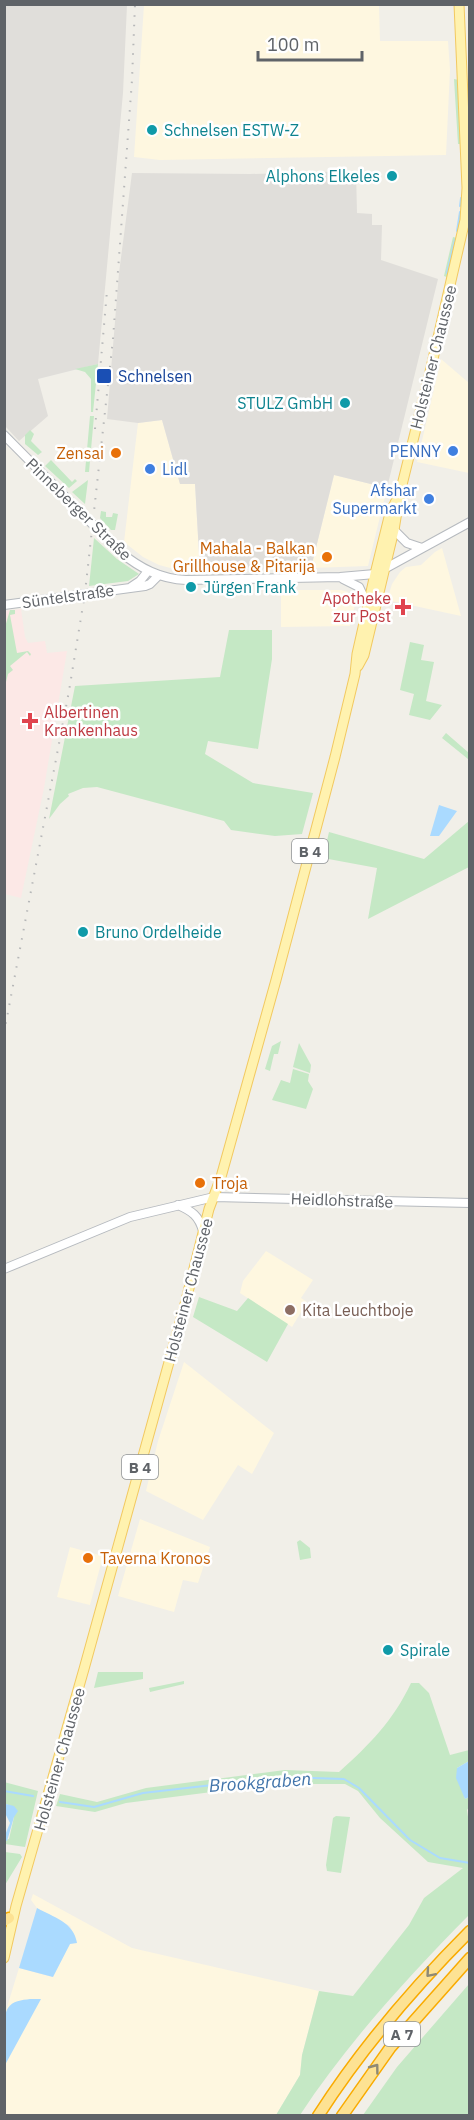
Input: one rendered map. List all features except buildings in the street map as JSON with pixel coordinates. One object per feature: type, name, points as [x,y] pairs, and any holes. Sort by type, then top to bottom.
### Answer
[{"type":"highway","name":"A 7","points":[[318,2115],[361,2054],[446,1954],[470,1931]]},
{"type":"highway","name":"A 7","points":[[342,2115],[390,2048],[470,1958]]},
{"type":"main road","name":"Holsteiner Chaussee","points":[[355,674],[364,655],[386,568],[400,493],[462,237],[466,209],[465,115],[459,4]]},
{"type":"main road","name":"Pinneberger Straße","points":[[4,435],[113,545],[134,563],[148,571],[186,580],[340,577],[375,574]]},
{"type":"main road","name":"Holsteiner Chaussee","points":[[4,1958],[16,1905],[82,1677],[184,1308],[203,1231],[276,980],[335,757],[355,674],[367,604],[390,513],[400,493]]},
{"type":"main road","points":[[375,574],[470,522]]},
{"type":"main road","points":[[394,530],[407,543],[422,548]]},
{"type":"main road","name":"Süntelstraße","points":[[131,587],[148,571]]},
{"type":"main road","name":"Süntelstraße","points":[[4,605],[148,585],[159,575]]},
{"type":"main road","points":[[340,577],[358,586],[367,604]]},
{"type":"main road","name":"Heidlohstraße","points":[[4,1269],[106,1225],[177,1204],[214,1197],[470,1203]]},
{"type":"main road","points":[[177,1204],[195,1213],[201,1222],[203,1231]]},
{"type":"main road","name":"Holsteiner Chaussee","points":[[6,1923],[16,1905]]},
{"type":"shaded area","points":[[5,5],[127,5],[123,93],[98,364],[38,379],[48,416],[19,441],[5,426]]},
{"type":"shaded area","points":[[144,5],[379,5],[380,41],[448,41],[450,70],[446,155],[160,160],[134,157]]},
{"type":"shaded area","points":[[356,171],[357,213],[372,214],[372,225],[382,225],[381,260],[438,279],[387,488],[334,475],[311,568],[200,571],[195,484],[180,484],[162,420],[138,423],[107,419],[119,273],[132,173],[250,174]]},
{"type":"shaded area","points":[[441,359],[469,383],[469,473],[417,462]]},
{"type":"shaded area","points":[[162,420],[180,484],[195,484],[200,571],[159,565],[143,557],[124,542],[138,423]]},
{"type":"shaded area","points":[[334,475],[387,488],[368,566],[311,568]]},
{"type":"shaded area","points":[[442,548],[461,616],[387,600],[392,584],[400,572],[406,567],[421,565]]},
{"type":"shaded area","points":[[281,590],[348,592],[355,604],[350,626],[281,627]]},
{"type":"shaded area","name":"Albertinen Krankenhaus","points":[[21,609],[28,643],[45,641],[47,653],[67,651],[44,788],[21,898],[5,894],[5,611]]},
{"type":"shaded area","points":[[266,1251],[313,1280],[301,1298],[307,1302],[292,1327],[240,1293],[243,1281]]},
{"type":"shaded area","points":[[184,1362],[274,1433],[252,1474],[238,1465],[203,1520],[146,1491],[158,1441]]},
{"type":"shaded area","points":[[140,1519],[210,1547],[198,1583],[183,1580],[174,1612],[118,1596]]},
{"type":"shaded area","points":[[70,1547],[103,1556],[90,1605],[57,1597]]},
{"type":"shaded area","points":[[33,1894],[132,1948],[319,1991],[302,2055],[300,2075],[276,2115],[5,2115],[4,2017],[19,1968],[52,1977],[70,1944],[77,1942],[70,1926],[37,1908],[31,1900]]},
{"type":"green space","points":[[454,79],[459,80],[461,144],[458,144]]},
{"type":"green space","points":[[453,237],[457,238],[449,278],[444,276]]},
{"type":"green space","points":[[98,364],[93,412],[91,412],[91,379],[85,372],[75,369]]},
{"type":"green space","points":[[90,416],[94,416],[89,472],[85,472]]},
{"type":"green space","points":[[30,430],[34,434],[31,441],[42,452],[38,455],[25,444],[25,435]]},
{"type":"green space","points":[[51,460],[72,482],[75,479],[77,481],[69,488],[45,466]]},
{"type":"green space","points":[[88,480],[85,504],[72,492]]},
{"type":"green space","points":[[101,511],[106,512],[106,517],[112,517],[113,513],[118,514],[115,530],[111,530],[100,518]]},
{"type":"green space","points":[[94,538],[117,559],[139,574],[128,581],[89,586]]},
{"type":"green space","points":[[10,610],[15,610],[15,614],[10,615],[17,653],[28,651],[31,654],[30,656],[27,652],[10,666],[13,670],[8,674],[5,686],[5,627]]},
{"type":"green space","points":[[229,630],[272,630],[272,659],[258,749],[208,741],[205,754],[253,783],[313,793],[302,834],[275,836],[231,830],[224,821],[97,787],[83,788],[68,794],[69,796],[49,819],[75,686],[220,677]]},
{"type":"green space","points":[[410,642],[424,645],[421,660],[434,662],[426,701],[442,705],[430,720],[409,715],[414,694],[400,690]]},
{"type":"green space","points":[[446,733],[469,753],[468,759],[442,738]]},
{"type":"green space","points":[[469,821],[469,867],[368,919],[377,868],[323,858],[329,832],[424,859]]},
{"type":"green space","points":[[281,1041],[278,1054],[274,1054],[270,1071],[265,1069],[272,1046]]},
{"type":"green space","points":[[299,1043],[311,1065],[310,1073],[293,1067]]},
{"type":"green space","points":[[293,1069],[309,1074],[308,1081],[313,1089],[306,1109],[272,1100],[281,1080],[290,1083]]},
{"type":"green space","points":[[199,1297],[237,1311],[248,1298],[288,1324],[267,1362],[193,1317]]},
{"type":"green space","points":[[300,1540],[310,1548],[311,1558],[300,1560],[297,1542]]},
{"type":"green space","points":[[98,1672],[143,1672],[143,1679],[94,1688]]},
{"type":"green space","points":[[184,1681],[184,1684],[150,1692],[149,1688]]},
{"type":"green space","points":[[411,1683],[419,1683],[429,1693],[450,1755],[469,1750],[469,1761],[457,1768],[465,1799],[469,1797],[467,1810],[470,1830],[469,1915],[358,2036],[300,2115],[276,2115],[300,2075],[302,2055],[319,1991],[353,1996],[409,1925],[424,1898],[463,1868],[428,1862],[380,1818],[358,1791],[345,1784],[243,1788],[126,1803],[95,1812],[56,1806],[60,1794],[97,1802],[146,1788],[285,1770],[339,1772],[380,1731],[397,1709]]},
{"type":"green space","points":[[4,1782],[38,1791],[25,1847],[5,1844],[5,1840],[9,1839],[14,1817],[11,1806],[6,1804]]},
{"type":"green space","points":[[336,1816],[350,1817],[341,1873],[327,1871],[326,1865],[333,1818]]},
{"type":"green space","points":[[5,1852],[20,1854],[22,1857],[5,1885]]},
{"type":"green space","points":[[469,1984],[469,2115],[363,2115],[397,2067]]},
{"type":"water","points":[[439,805],[457,811],[439,836],[430,836]]},
{"type":"water","points":[[469,1761],[469,1797],[465,1799],[456,1778],[457,1768]]},
{"type":"water","points":[[5,1800],[6,1804],[14,1806],[18,1811],[7,1841],[5,1835],[10,1823],[5,1813]]},
{"type":"water","points":[[37,1908],[67,1925],[72,1930],[77,1943],[70,1944],[53,1977],[19,1968]]},
{"type":"water","points":[[30,1999],[41,1999],[5,2065],[4,2019],[6,2013],[12,2004]]},
{"type":"waterway","points":[[460,206],[461,198]]},
{"type":"waterway","points":[[457,231],[460,212]]},
{"type":"waterway","points":[[447,273],[455,240]]},
{"type":"waterway","name":"Brookgraben","points":[[60,1802],[94,1807],[143,1793],[282,1777],[344,1779],[359,1788],[410,1840],[440,1858],[470,1863]]},
{"type":"waterway","name":"Brookgraben","points":[[4,1791],[33,1796]]},
{"type":"railway","points":[[4,1033],[69,691],[85,593],[113,339],[132,80],[135,4]]},
{"type":"railway","points":[[95,429],[107,291]]},
{"type":"place","name":"Schnelsen ESTW-Z","points":[[152,130]]},
{"type":"place","name":"Alphons Elkeles","points":[[392,176]]},
{"type":"place","name":"Schnelsen","points":[[104,376]]},
{"type":"place","name":"STULZ GmbH","points":[[345,403]]},
{"type":"place","name":"PENNY","points":[[453,451]]},
{"type":"place","name":"Zensai","points":[[116,453]]},
{"type":"place","name":"Lidl","points":[[150,469]]},
{"type":"place","name":"Afshar Supermarkt","points":[[429,499]]},
{"type":"place","name":"Mahala - Balkan Grillhouse & Pitarija","points":[[327,557]]},
{"type":"place","name":"Jürgen Frank","points":[[191,587]]},
{"type":"place","name":"Apotheke zur Post","points":[[403,607]]},
{"type":"place","name":"Albertinen Krankenhaus","points":[[30,721]]},
{"type":"place","name":"Bruno Ordelheide","points":[[83,932]]},
{"type":"place","name":"Troja","points":[[200,1183]]},
{"type":"place","name":"Kita Leuchtboje","points":[[290,1310]]},
{"type":"place","name":"Taverna Kronos","points":[[88,1558]]},
{"type":"place","name":"Spirale","points":[[388,1650]]}]
